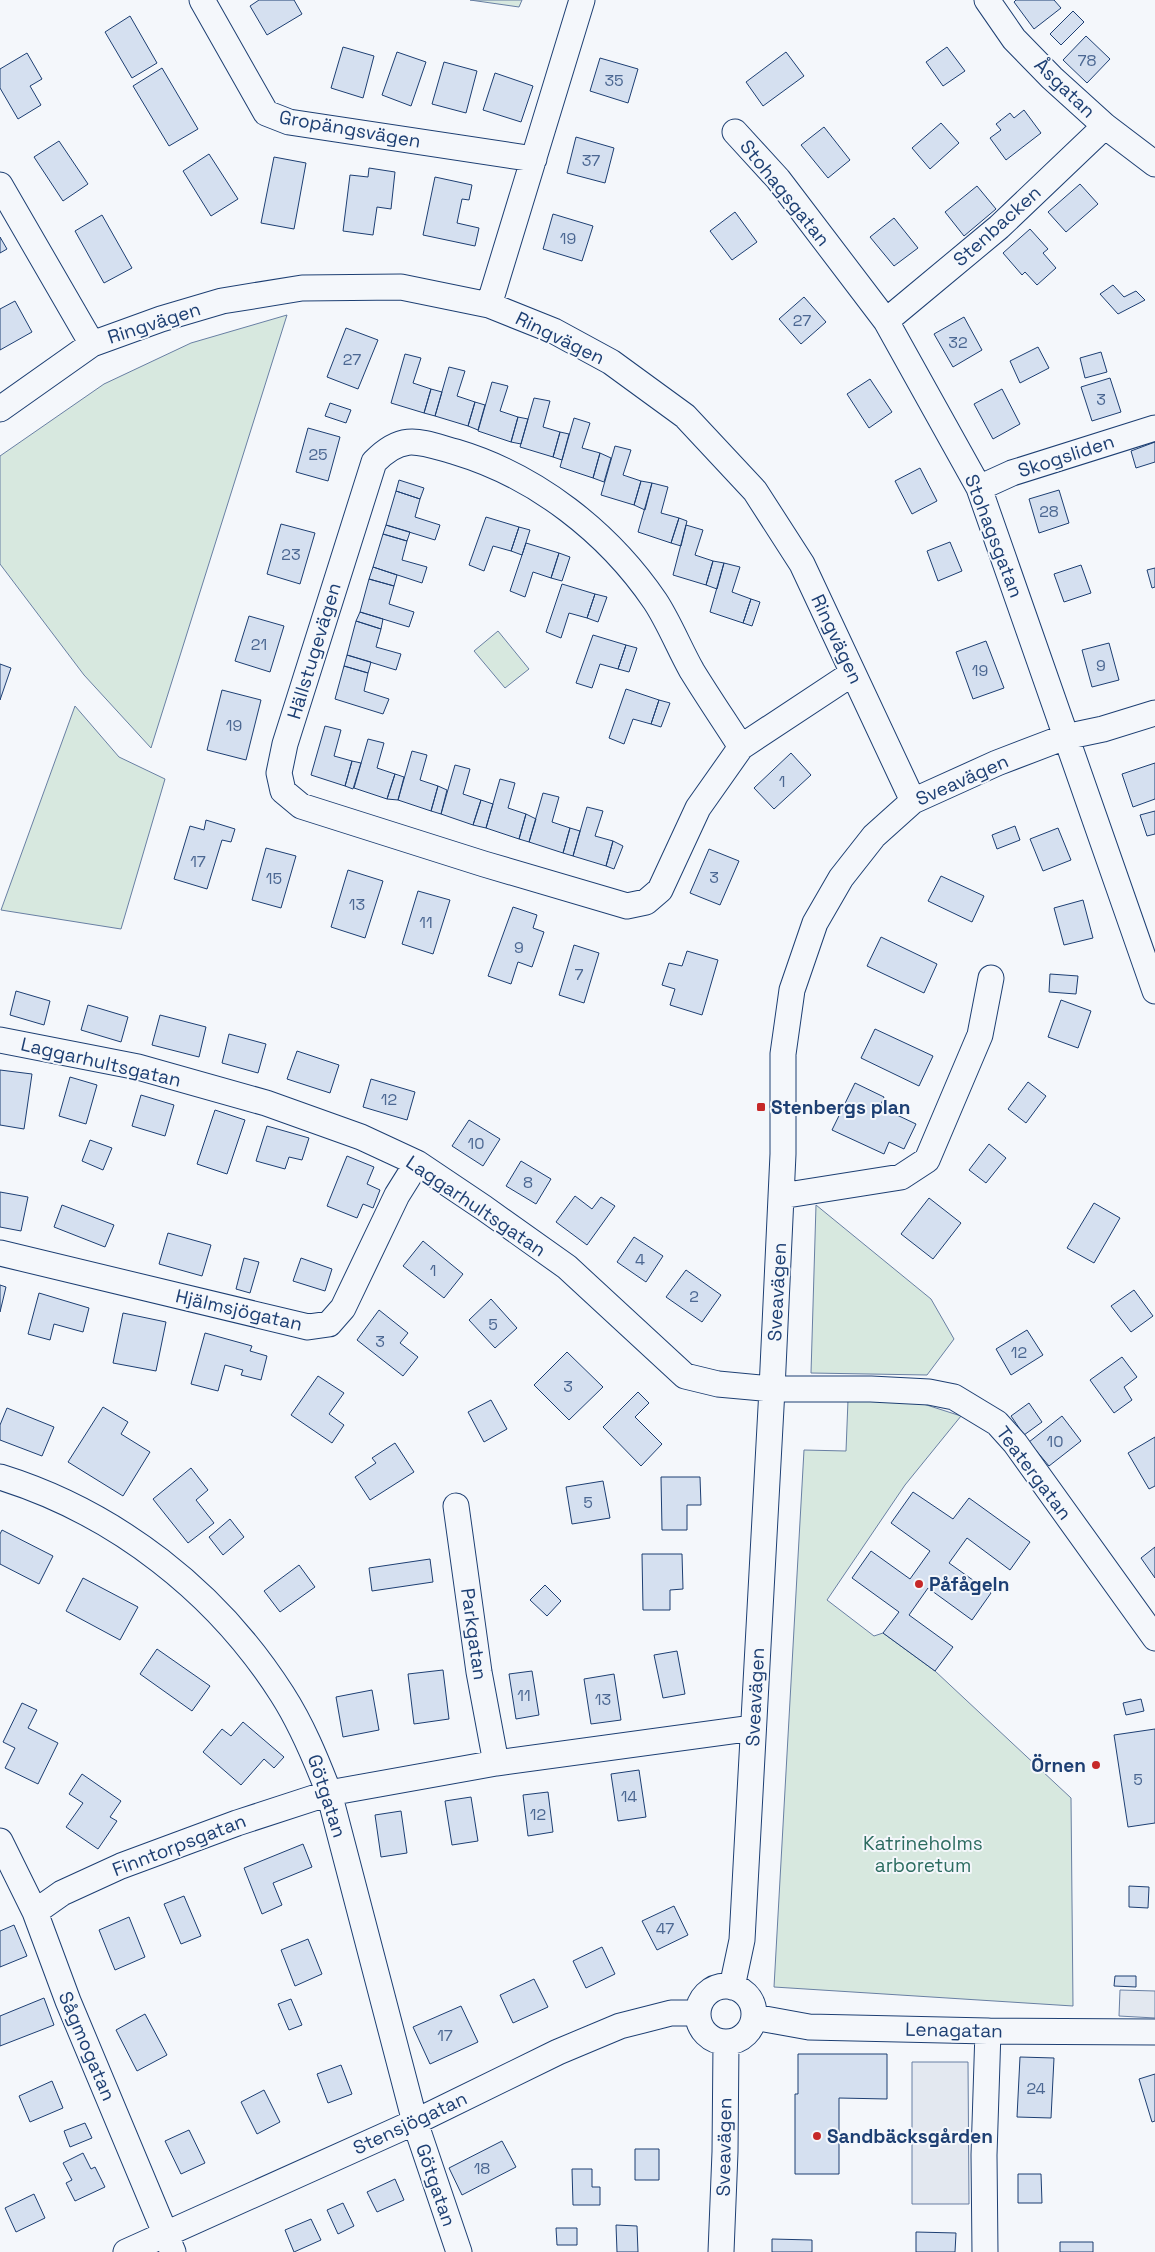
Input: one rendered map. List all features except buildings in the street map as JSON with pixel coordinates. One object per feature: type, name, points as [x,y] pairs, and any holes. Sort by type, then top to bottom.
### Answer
[{"type":"street","name":"Gropängsvägen","points":[[202,0],[266,113],[289,122],[534,159]]},
{"type":"street","points":[[489,306],[582,0]]},
{"type":"street","name":"Åsgatan","points":[[988,0],[1014,39],[1052,78],[1104,126],[1155,164]]},
{"type":"street","name":"Stenbacken","points":[[886,321],[999,227],[1104,126]]},
{"type":"street","name":"Stohagsgatan","points":[[735,132],[778,179],[886,321],[980,488],[1155,992]]},
{"type":"street","points":[[0,185],[92,344]]},
{"type":"street","name":"Ringvägen","points":[[0,409],[92,344],[161,318],[222,301],[302,288],[401,287],[489,306],[554,331],[611,362],[685,416],[755,491],[802,564],[913,801]]},
{"type":"street","name":"Skogsliden","points":[[980,488],[1012,472],[1155,428]]},
{"type":"street","name":"Hällstugevägen","points":[[741,747],[693,671],[655,602],[617,553],[578,516],[524,481],[473,457],[414,440],[386,449],[374,462],[285,744],[279,773],[283,791],[301,806],[484,864],[627,906],[646,902],[660,890],[698,808],[741,747],[853,673]]},
{"type":"street","name":"Sveavägen","points":[[732,1987],[742,1940],[781,1196],[783,1054],[792,990],[815,923],[841,878],[874,836],[913,801],[998,763],[1065,737],[1103,729],[1155,713]]},
{"type":"street","points":[[781,1196],[901,1177],[927,1160],[980,1035],[991,978]]},
{"type":"street","name":"Laggarhultsgatan","points":[[0,1040],[138,1067],[266,1103],[361,1137],[417,1163],[567,1267],[686,1376],[718,1384],[772,1389]]},
{"type":"street","name":"Hjälmsjögatan","points":[[0,1253],[308,1327],[329,1324],[343,1308],[397,1195],[417,1163]]},
{"type":"street","name":"Teatergatan","points":[[772,1389],[871,1389],[929,1392],[954,1397],[997,1423],[1015,1443],[1155,1638]]},
{"type":"street","name":"Götgatan","points":[[0,1477],[92,1515],[151,1553],[201,1596],[247,1643],[283,1695],[311,1746],[329,1793],[414,2122],[459,2252]]},
{"type":"street","name":"Parkgatan","points":[[456,1506],[478,1672],[496,1763]]},
{"type":"street","points":[[329,1793],[496,1763],[753,1728]]},
{"type":"street","name":"Finntorpsgatan","points":[[35,1912],[62,1893],[121,1866],[236,1823],[329,1793]]},
{"type":"street","name":"Sågmogatan","points":[[0,1841],[35,1912],[68,2001],[169,2243]]},
{"type":"street","points":[[732,1987],[742,1991],[749,1998],[754,2007],[754,2017],[751,2027],[745,2035],[736,2041],[726,2043],[717,2041],[703,2030],[698,2013],[703,1998],[709,1992],[716,1988],[732,1987]]},
{"type":"street","name":"Stensjögatan","points":[[126,2252],[169,2243],[558,2052],[620,2026],[671,2013],[698,2013]]},
{"type":"street","name":"Lenagatan","points":[[754,2017],[809,2027],[1155,2032]]},
{"type":"street","points":[[985,2252],[984,2155],[988,2031]]},
{"type":"street","name":"Sveavägen","points":[[721,2252],[725,2152],[726,2043]]},
{"type":"green space","points":[[470,0],[522,0],[519,7]]},
{"type":"green space","points":[[287,315],[151,748],[84,675],[0,564],[0,456],[104,384],[191,343]]},
{"type":"green space","points":[[498,631],[529,669],[505,688],[474,651]]},
{"type":"green space","points":[[75,706],[119,757],[165,779],[121,929],[1,910]]},
{"type":"green space","points":[[816,1205],[931,1299],[954,1339],[927,1375],[811,1373]]},
{"type":"green space","name":"Katrineholms arboretum","points":[[848,1400],[911,1400],[961,1416],[905,1485],[827,1600],[874,1636],[883,1633],[935,1671],[1071,1798],[1073,2006],[774,1987],[804,1450],[846,1451]]},
{"type":"shaded area","points":[[1120,1990],[1155,1991],[1155,2018],[1119,2016]]},
{"type":"shaded area","points":[[912,2062],[968,2062],[969,2204],[912,2204]]},
{"type":"place","name":"Stenbergs plan","points":[[761,1107]]},
{"type":"place","name":"Påfågeln","points":[[919,1584]]},
{"type":"place","name":"Örnen","points":[[1096,1765]]},
{"type":"place","name":"Sandbäcksgården","points":[[817,2136]]}]
